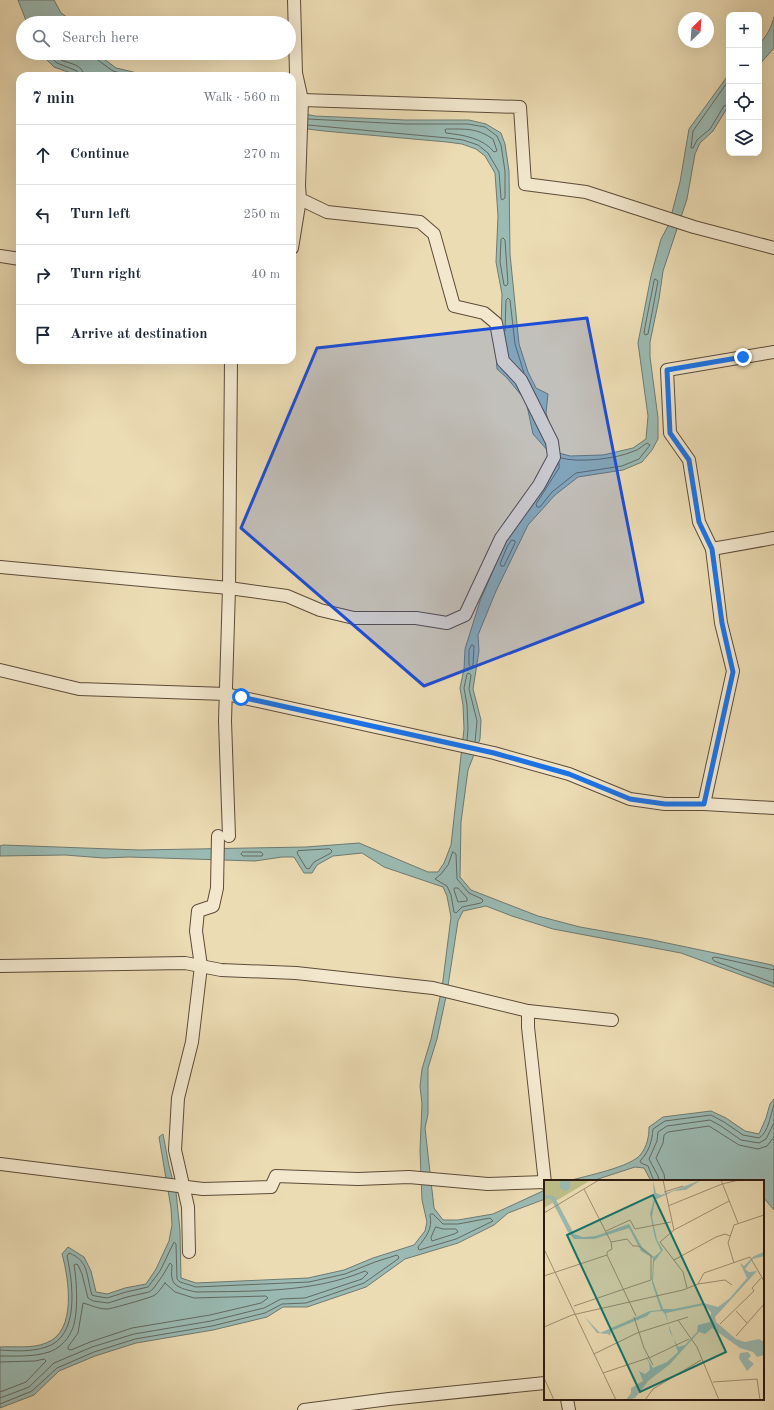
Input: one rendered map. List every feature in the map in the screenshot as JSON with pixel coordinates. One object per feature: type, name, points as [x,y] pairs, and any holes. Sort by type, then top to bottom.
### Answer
[{"type":"street","points":[[294,0],[294,16]]},
{"type":"street","points":[[296,60],[296,72],[302,100],[299,186],[300,199],[296,224]]},
{"type":"street","points":[[302,100],[520,107],[524,184],[586,192],[694,227],[774,248]]},
{"type":"street","points":[[0,566],[229,588],[287,596],[320,610],[354,618],[416,618],[447,623],[465,615],[501,538],[539,485],[554,457],[552,442],[521,380],[502,361],[496,323],[484,313],[454,306],[434,234],[420,222],[327,212],[300,199]]},
{"type":"street","points":[[0,256],[16,258]]},
{"type":"street","points":[[704,804],[733,672],[722,623],[712,549],[699,522],[689,460],[670,433],[667,370],[774,352]]},
{"type":"street","points":[[189,1252],[188,1207],[175,1150],[178,1098],[192,1042],[201,966],[196,931],[198,911],[212,906],[217,888],[224,836],[225,721],[229,588],[231,364]]},
{"type":"street","points":[[712,549],[774,538]]},
{"type":"street","points":[[0,670],[79,689],[226,694],[494,753],[569,774],[630,799],[665,804],[704,804],[774,808]]},
{"type":"street","points":[[0,966],[185,963],[221,970],[296,973],[433,988],[528,1011],[612,1020]]},
{"type":"street","points":[[528,1011],[528,1027],[545,1180]]},
{"type":"street","points":[[0,1164],[203,1189],[271,1186],[276,1176],[358,1179],[409,1176],[488,1184],[544,1182]]},
{"type":"street","points":[[304,1410],[389,1399],[544,1383]]},
{"type":"street","points":[[567,1400],[569,1410]]},
{"type":"highlighted area","points":[[587,318],[643,602],[424,686],[241,528],[317,348]]},
{"type":"water","points":[[18,0],[54,0],[61,13],[66,16],[24,16]]},
{"type":"water","points":[[774,17],[774,48],[762,62],[762,40],[772,25]]},
{"type":"water","points":[[47,60],[105,60],[116,68],[133,72],[68,72],[54,67]]},
{"type":"water","points":[[726,78],[726,110],[713,131],[700,143],[695,154],[687,199],[663,271],[650,342],[650,357],[658,418],[658,439],[652,450],[642,462],[623,470],[578,477],[555,495],[528,525],[496,591],[478,635],[479,651],[473,689],[481,720],[480,739],[468,770],[461,822],[460,877],[471,890],[538,916],[580,927],[648,939],[772,965],[774,966],[774,987],[681,953],[553,929],[486,906],[463,911],[458,921],[447,992],[437,1039],[428,1068],[428,1114],[425,1128],[434,1208],[443,1220],[458,1220],[493,1214],[544,1190],[544,1199],[508,1213],[494,1225],[458,1243],[405,1259],[366,1287],[307,1307],[283,1307],[267,1317],[213,1330],[136,1343],[95,1356],[59,1371],[34,1395],[0,1408],[0,1347],[29,1347],[41,1345],[56,1337],[63,1328],[67,1317],[68,1290],[62,1254],[68,1247],[84,1257],[91,1271],[96,1292],[107,1294],[125,1288],[146,1284],[156,1269],[169,1241],[172,1225],[171,1208],[159,1137],[163,1134],[176,1192],[180,1231],[181,1278],[196,1283],[308,1278],[344,1270],[373,1258],[414,1245],[425,1231],[427,1222],[422,1200],[420,1150],[422,1104],[420,1086],[422,1069],[431,1039],[442,988],[451,917],[447,896],[443,887],[384,867],[362,853],[333,856],[317,865],[312,873],[304,873],[294,857],[282,857],[255,861],[129,857],[104,858],[65,855],[0,856],[0,846],[3,845],[139,850],[306,847],[359,843],[428,872],[438,872],[444,863],[451,845],[464,729],[463,705],[460,688],[464,669],[465,649],[480,601],[504,545],[539,494],[549,452],[533,434],[526,401],[507,378],[497,369],[496,351],[501,328],[502,294],[496,262],[498,216],[495,173],[485,156],[476,149],[462,144],[296,128],[296,112],[315,116],[405,120],[469,120],[486,124],[501,133],[505,144],[509,171],[510,254],[519,344],[528,372],[536,388],[548,394],[546,413],[559,453],[570,456],[603,455],[633,448],[646,439],[648,416],[638,343],[651,276],[661,239],[669,224],[680,182],[689,129]]},
{"type":"water","points":[[774,1099],[774,1210],[764,1198],[764,1180],[650,1180],[644,1168],[635,1167],[595,1180],[572,1180],[618,1167],[636,1159],[646,1145],[649,1127],[663,1117],[711,1111],[726,1118],[745,1131],[759,1134],[770,1104]]},
{"type":"route","points":[[241,697],[494,753],[569,774],[630,799],[665,804],[704,804],[733,672],[722,623],[712,549],[699,522],[689,460],[670,433],[667,370],[743,357]]}]
